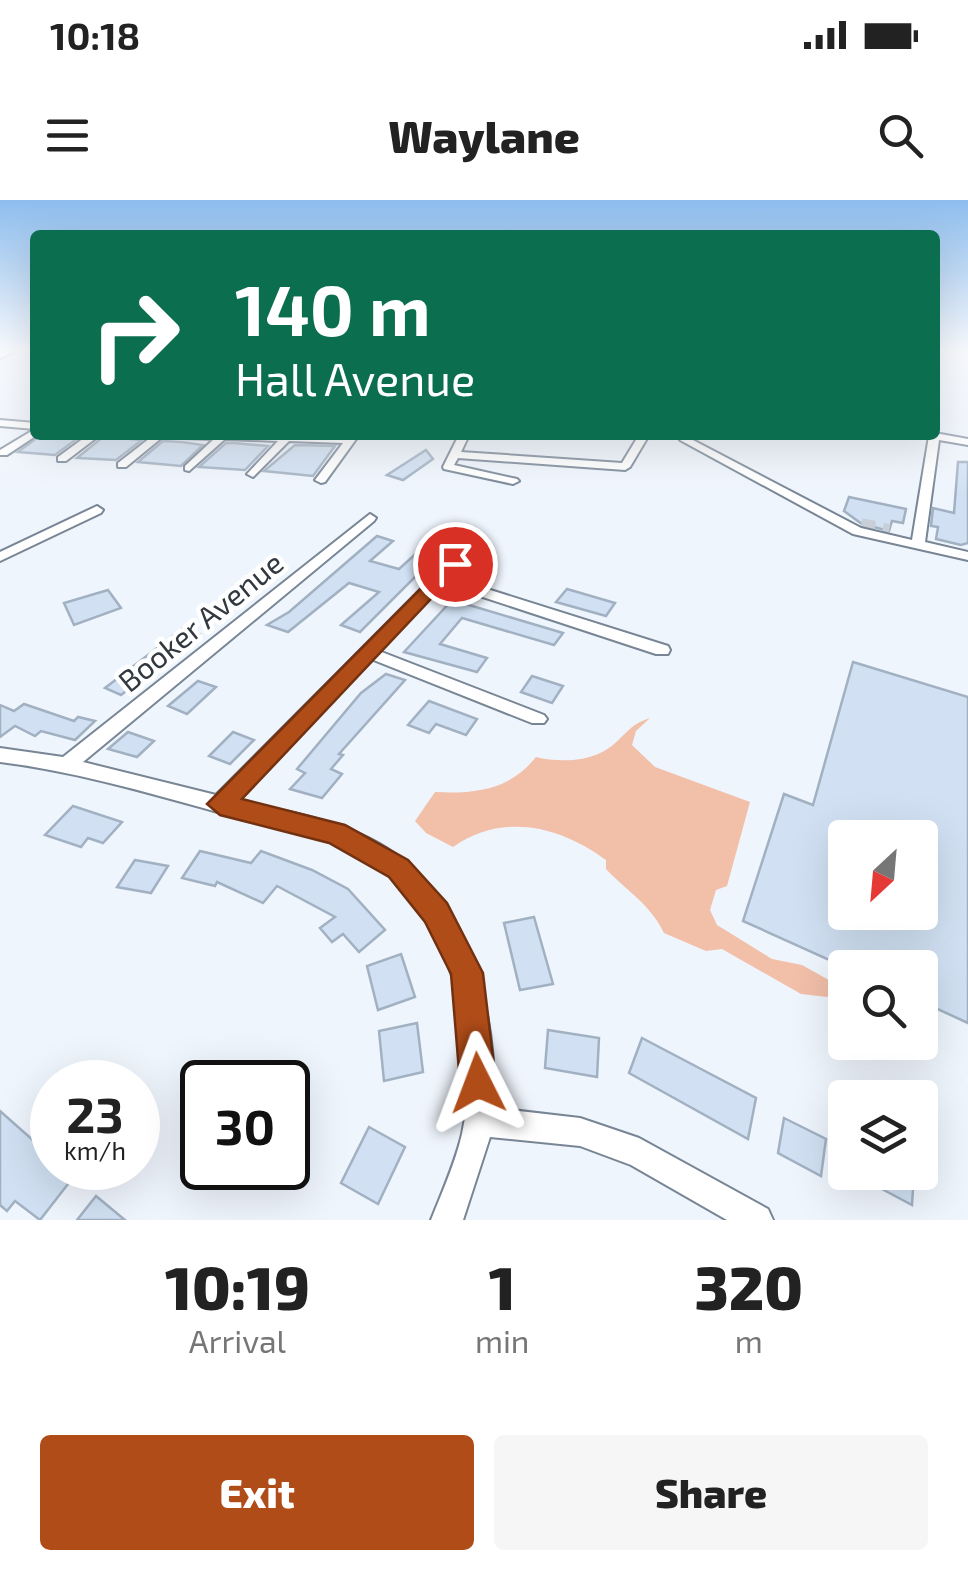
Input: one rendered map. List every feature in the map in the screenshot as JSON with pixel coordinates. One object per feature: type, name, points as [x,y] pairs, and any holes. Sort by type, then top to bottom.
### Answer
[{"type":"street","points":[[0,423],[30,427]]},
{"type":"street","points":[[2,453],[30,430]]},
{"type":"street","points":[[940,437],[968,442]]},
{"type":"street","points":[[62,459],[89,440]]},
{"type":"street","points":[[122,465],[154,440]]},
{"type":"street","points":[[189,468],[219,440]]},
{"type":"street","points":[[253,474],[284,440]]},
{"type":"street","points":[[321,480],[351,440]]},
{"type":"street","points":[[462,440],[448,467],[513,481]]},
{"type":"street","points":[[456,455],[625,467],[641,440]]},
{"type":"street","points":[[685,440],[857,532],[968,556]]},
{"type":"street","points":[[918,545],[933,440]]},
{"type":"street","points":[[788,495],[861,525]]},
{"type":"street","points":[[0,557],[97,510]]},
{"type":"street","name":"Booker Avenue","points":[[65,766],[370,518]]},
{"type":"street","points":[[889,530],[918,526]]},
{"type":"street","points":[[220,804],[470,548]]},
{"type":"street","points":[[440,579],[662,650]]},
{"type":"street","points":[[370,652],[538,719]]},
{"type":"street","points":[[0,755],[65,766],[336,833],[398,868],[436,913],[467,973],[476,1044],[479,1121],[446,1220]]},
{"type":"street","points":[[479,1121],[580,1132],[639,1153],[757,1220]]},
{"type":"shaded area","points":[[650,718],[636,731],[632,745],[655,767],[750,802],[727,886],[716,890],[710,910],[717,925],[772,959],[802,965],[828,980],[828,997],[801,994],[722,949],[706,951],[664,933],[645,906],[606,869],[606,860],[570,839],[551,832],[511,827],[492,829],[453,847],[426,833],[415,821],[435,792],[491,788],[515,777],[536,757],[566,760],[596,755]]},
{"type":"building","points":[[34,440],[75,440],[55,455],[18,452]]},
{"type":"building","points":[[99,440],[142,440],[116,460],[77,458]]},
{"type":"building","points":[[163,441],[203,445],[181,466],[138,462]]},
{"type":"building","points":[[226,443],[268,446],[245,470],[199,467]]},
{"type":"building","points":[[295,445],[335,446],[313,476],[264,471]]},
{"type":"building","points":[[426,450],[433,459],[403,480],[387,475]]},
{"type":"building","points":[[958,462],[968,462],[968,543],[961,545],[936,539],[938,527],[931,526],[933,508],[954,513]]},
{"type":"building","points":[[849,497],[906,509],[903,523],[892,521],[889,531],[862,524],[844,511]]},
{"type":"building","points":[[377,536],[393,541],[370,561],[399,569],[432,539],[449,543],[360,632],[341,625],[379,592],[349,583],[288,632],[267,625],[289,612]]},
{"type":"building","points":[[567,589],[615,603],[606,616],[556,602]]},
{"type":"building","points":[[108,590],[121,608],[74,625],[64,603]]},
{"type":"building","points":[[454,598],[563,633],[554,645],[462,618],[440,644],[487,658],[477,672],[404,652]]},
{"type":"building","points":[[182,629],[199,634],[121,695],[105,688]]},
{"type":"building","points":[[853,662],[968,697],[968,1023],[938,1009],[938,950],[828,950],[828,959],[743,921],[784,794],[813,805]]},
{"type":"building","points":[[386,674],[405,680],[339,754],[343,755],[331,769],[342,774],[322,798],[290,789],[305,773],[297,769],[361,693]]},
{"type":"building","points":[[532,676],[563,686],[552,703],[521,692]]},
{"type":"building","points":[[198,681],[216,687],[187,714],[168,706]]},
{"type":"building","points":[[429,701],[477,719],[466,735],[436,724],[429,733],[408,725]]},
{"type":"building","points":[[24,704],[74,721],[78,717],[95,721],[75,740],[41,731],[35,736],[15,726],[0,737],[0,705],[14,711]]},
{"type":"building","points":[[128,732],[154,741],[137,757],[108,749]]},
{"type":"building","points":[[233,732],[254,740],[230,764],[209,756]]},
{"type":"building","points":[[73,806],[122,822],[103,843],[88,838],[81,847],[45,835]]},
{"type":"building","points":[[200,851],[251,863],[261,851],[312,870],[348,889],[385,930],[359,952],[343,934],[332,942],[320,928],[335,917],[277,886],[263,903],[217,882],[215,886],[182,878]]},
{"type":"building","points":[[135,860],[168,866],[151,893],[117,887]]},
{"type":"building","points":[[534,917],[553,984],[520,990],[504,923]]},
{"type":"building","points":[[401,954],[415,997],[378,1010],[367,966]]},
{"type":"building","points":[[417,1023],[423,1072],[384,1081],[379,1031]]},
{"type":"building","points":[[548,1030],[599,1038],[597,1077],[545,1068]]},
{"type":"building","points":[[642,1038],[756,1098],[748,1139],[629,1073]]},
{"type":"building","points":[[0,1111],[30,1138],[30,1190],[63,1190],[40,1220],[15,1201],[7,1211],[0,1205]]},
{"type":"building","points":[[784,1118],[826,1139],[821,1176],[778,1153]]},
{"type":"building","points":[[369,1127],[405,1147],[378,1204],[341,1183]]},
{"type":"building","points":[[884,1190],[913,1190],[912,1205]]},
{"type":"building","points":[[96,1196],[125,1220],[77,1220]]},
{"type":"tunnel","points":[[861,525],[889,531]]},
{"type":"route","points":[[455,564],[260,768],[220,804],[336,833],[398,868],[436,913],[467,973],[478,1083]]}]
